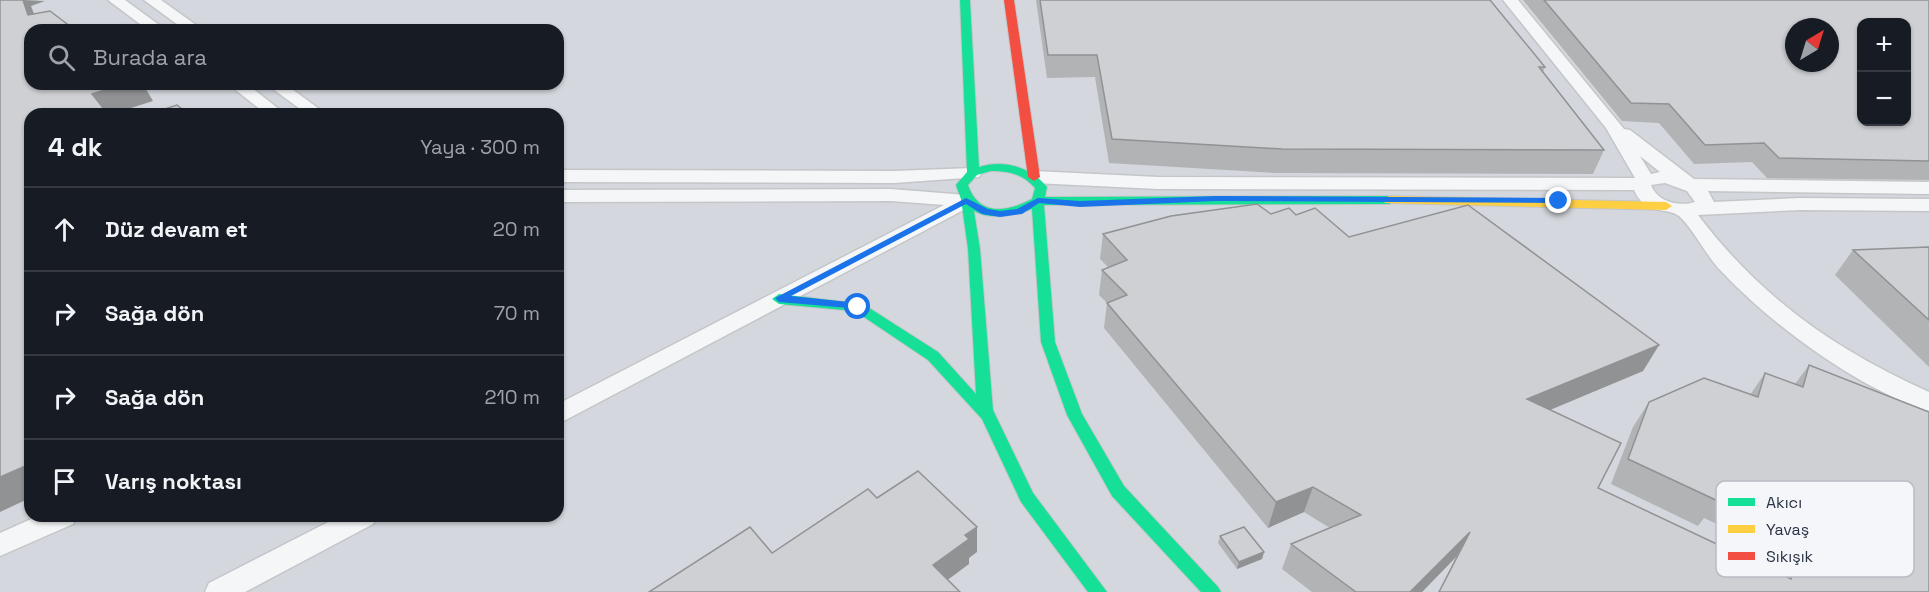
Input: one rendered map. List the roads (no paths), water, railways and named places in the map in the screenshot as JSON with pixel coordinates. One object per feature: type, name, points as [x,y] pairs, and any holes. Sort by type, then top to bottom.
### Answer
[{"type":"street","points":[[115,0],[149,24]]},
{"type":"street","points":[[151,0],[186,24]]},
{"type":"street","points":[[964,0],[973,173],[962,185],[962,193],[966,201],[974,249],[985,410],[1027,497],[1098,592]]},
{"type":"street","points":[[1009,0],[1034,177],[1041,188],[1038,201],[1048,342],[1076,415],[1118,491],[1212,592]]},
{"type":"street","points":[[1510,0],[1614,126],[1644,182],[1645,193],[1650,198],[1683,209],[1726,265],[1796,327],[1882,382],[1929,402]]},
{"type":"street","points":[[244,90],[269,108]]},
{"type":"street","points":[[283,90],[309,108]]},
{"type":"street","points":[[1614,126],[1698,190],[1705,201],[1683,209]]},
{"type":"street","points":[[564,176],[894,177],[973,173],[990,167],[1007,167],[1034,177],[1169,183],[1644,182],[1665,177],[1686,183],[1929,188]]},
{"type":"street","points":[[564,196],[880,195],[966,201],[986,212],[1000,214],[1019,212],[1038,201],[1080,204],[1216,199],[1559,201],[1683,209],[1800,204],[1929,205]]},
{"type":"street","points":[[564,412],[966,201]]},
{"type":"street","points":[[779,298],[858,307],[933,356],[987,415]]},
{"type":"street","points":[[0,545],[51,522]]},
{"type":"street","points":[[219,592],[353,522]]}]
